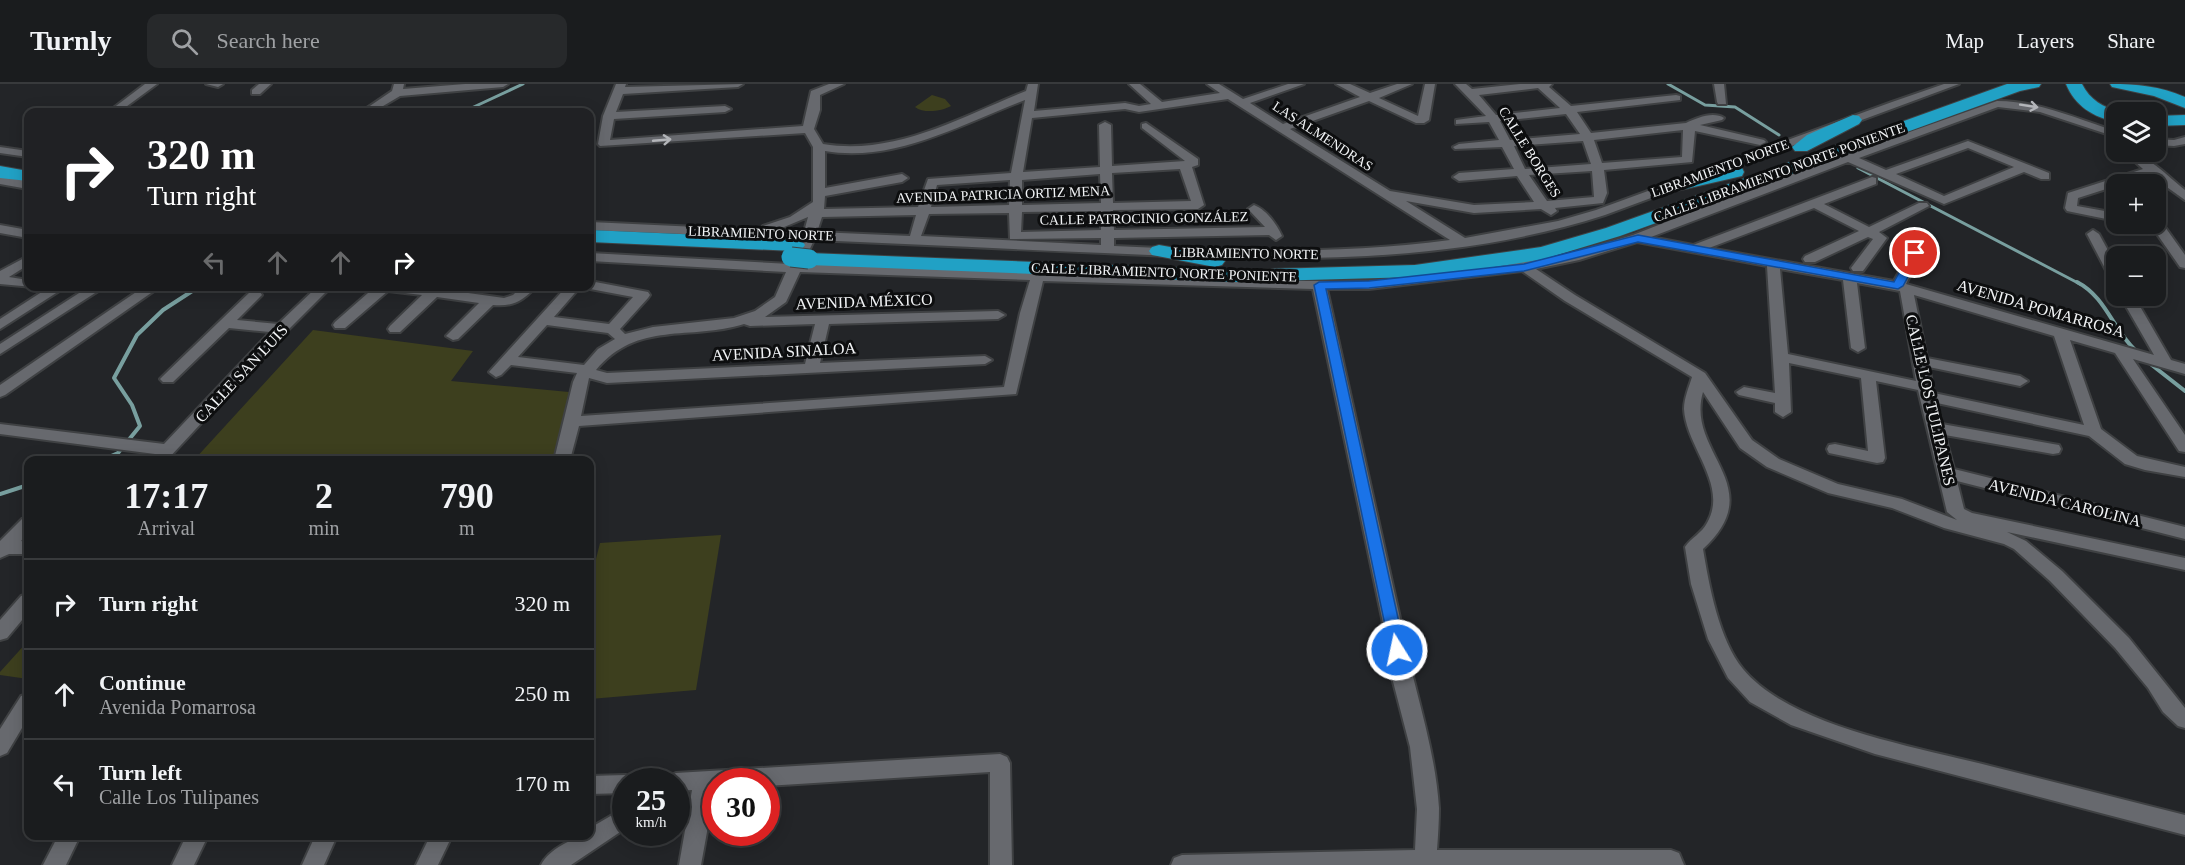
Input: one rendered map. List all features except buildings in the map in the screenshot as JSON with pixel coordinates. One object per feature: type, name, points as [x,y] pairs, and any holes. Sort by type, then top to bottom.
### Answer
[{"type":"highway","name":"CALLE LIBRAMIENTO NORTE PONIENTE","points":[[594,248],[802,252],[1162,266],[1237,280],[1415,272],[1544,253],[1708,204],[1745,176],[1801,147],[1981,84]]},
{"type":"highway","name":"CALLE LIBRAMIENTO NORTE PONIENTE","points":[[1162,266],[1205,257],[1328,262],[1405,258],[1459,252],[1524,240],[1595,222],[1679,187],[1745,176],[2017,86],[2033,84]]},
{"type":"highway","points":[[2074,84],[2079,96],[2086,103],[2106,112]]},
{"type":"highway","points":[[2089,84],[2097,99],[2106,104]]},
{"type":"highway","points":[[2118,84],[2158,92],[2185,103]]},
{"type":"highway","points":[[2124,84],[2185,86]]},
{"type":"highway","points":[[1801,147],[1853,120]]},
{"type":"highway","points":[[2166,121],[2185,120]]},
{"type":"highway","points":[[2166,127],[2185,128]]},
{"type":"highway","points":[[0,160],[24,163]]},
{"type":"highway","points":[[0,172],[24,175]]},
{"type":"highway","points":[[1679,187],[1705,178],[1745,176]]},
{"type":"highway","points":[[1708,204],[1734,194],[1745,176]]},
{"type":"highway","name":"CALLE LIBRAMIENTO NORTE PONIENTE","points":[[594,236],[802,252]]},
{"type":"highway","points":[[1162,266],[1200,279],[1237,280]]},
{"type":"street","points":[[119,108],[152,84]]},
{"type":"street","points":[[211,84],[218,84]]},
{"type":"street","points":[[256,92],[266,84]]},
{"type":"street","points":[[371,108],[398,88],[503,84]]},
{"type":"street","points":[[738,84],[619,88],[609,116],[604,144],[808,129]]},
{"type":"street","points":[[545,320],[617,334],[732,322],[773,308],[788,287],[817,207],[819,147],[808,129],[814,110],[811,88],[839,84]]},
{"type":"street","points":[[1134,84],[1160,106]]},
{"type":"street","name":"LAS ALMENDRAS","points":[[1212,84],[1284,127],[1462,242]]},
{"type":"street","points":[[1243,102],[1299,84]]},
{"type":"street","points":[[1341,84],[1420,121],[1423,120],[1430,84]]},
{"type":"street","points":[[1284,127],[1407,84]]},
{"type":"street","name":"CALLE BORGES","points":[[1460,84],[1492,117],[1523,173],[1546,208],[1548,220],[1541,228]]},
{"type":"street","points":[[1385,194],[1474,209],[1546,208],[1599,200],[1602,195],[1588,137],[1568,110],[1539,84]]},
{"type":"street","points":[[1470,93],[1547,84]]},
{"type":"street","points":[[1719,84],[1722,102]]},
{"type":"street","name":"LIBRAMIENTO NORTE","points":[[1745,176],[1853,120],[1936,86],[1954,84]]},
{"type":"street","points":[[819,147],[849,152],[896,146],[1032,88]]},
{"type":"street","points":[[1014,208],[1016,176],[1032,88]]},
{"type":"street","points":[[1026,114],[1125,106],[1139,109],[1231,95]]},
{"type":"street","points":[[1460,122],[1676,98]]},
{"type":"street","points":[[1745,176],[1859,160],[1996,104],[2045,108],[2106,131]]},
{"type":"street","points":[[609,116],[724,109]]},
{"type":"street","points":[[1689,126],[1701,120],[1718,118]]},
{"type":"street","points":[[1105,125],[1108,249]]},
{"type":"street","points":[[1146,126],[1189,163]]},
{"type":"street","points":[[1459,177],[1688,160],[1689,126]]},
{"type":"street","points":[[1459,147],[1689,126],[1760,142]]},
{"type":"street","points":[[1888,173],[1968,144],[2045,176]]},
{"type":"street","points":[[0,150],[24,153]]},
{"type":"street","points":[[1859,160],[1944,200],[2025,167]]},
{"type":"street","points":[[2144,162],[2185,196]]},
{"type":"street","points":[[916,236],[921,212],[932,182],[1189,163]]},
{"type":"street","name":"AVENIDA PATRICIA ORTIZ MENA","points":[[817,207],[921,212],[1107,205],[1198,205],[1189,163]]},
{"type":"street","points":[[2143,174],[2153,170]]},
{"type":"street","points":[[744,233],[778,226],[817,207],[902,178]]},
{"type":"street","points":[[0,180],[24,184]]},
{"type":"street","points":[[2167,180],[2185,184]]},
{"type":"street","points":[[1702,249],[1732,240],[1730,237],[1872,181]]},
{"type":"street","name":"LIBRAMIENTO NORTE","points":[[1205,257],[1400,250],[1462,242],[1576,220],[1679,187]]},
{"type":"street","points":[[2106,187],[2072,196],[2071,208],[2106,216]]},
{"type":"street","points":[[1814,203],[1881,238],[1853,272],[1858,348]]},
{"type":"street","points":[[1237,280],[1319,285],[1369,285],[1524,267],[1638,238],[1708,204]]},
{"type":"street","points":[[1810,259],[1923,206]]},
{"type":"street","points":[[817,207],[838,228],[867,237]]},
{"type":"street","name":"CALLE PATROCINIO GONZÁLEZ","points":[[1014,208],[1015,236],[1274,231]]},
{"type":"street","name":"CALLE BORGES","points":[[1546,208],[1576,220]]},
{"type":"street","points":[[1254,209],[1274,231],[1281,255]]},
{"type":"street","name":"LIBRAMIENTO NORTE","points":[[594,226],[744,233],[802,252],[867,237],[1108,249],[1162,266]]},
{"type":"street","points":[[0,229],[24,233]]},
{"type":"street","points":[[1205,257],[1208,232]]},
{"type":"street","points":[[2093,234],[2106,258]]},
{"type":"street","points":[[2164,234],[2179,250],[2185,264]]},
{"type":"street","name":"AVENIDA POMARROSA","points":[[1638,238],[1773,262],[1853,272],[2185,369]]},
{"type":"street","points":[[1902,287],[1923,239]]},
{"type":"street","points":[[758,266],[802,252],[849,269]]},
{"type":"street","points":[[594,257],[758,266],[772,272],[788,287]]},
{"type":"street","points":[[1744,392],[1782,406],[1781,357],[1773,262]]},
{"type":"street","points":[[1,280],[24,263]]},
{"type":"street","points":[[788,287],[825,272],[849,269],[1038,276],[1162,266]]},
{"type":"street","points":[[1524,267],[1570,298],[1700,376],[1746,444],[1773,463],[1834,489],[1888,501],[1950,524],[2009,539],[2030,553],[2122,643],[2155,682],[2170,706],[2185,720]]},
{"type":"street","points":[[572,422],[1011,392],[1027,313],[1038,276]]},
{"type":"street","points":[[1,280],[24,283]]},
{"type":"street","points":[[1319,285],[1391,618],[1399,666],[1420,747],[1428,809],[1424,863]]},
{"type":"street","points":[[563,456],[582,377],[617,334],[643,296],[594,286]]},
{"type":"street","name":"CALLE LOS TULIPANES","points":[[1902,287],[1956,512],[1968,518],[2185,564]]},
{"type":"street","points":[[0,325],[49,291]]},
{"type":"street","points":[[0,350],[92,291]]},
{"type":"street","points":[[0,392],[148,291]]},
{"type":"street","name":"CALLE SAN LUIS","points":[[163,455],[281,329],[321,291]]},
{"type":"street","points":[[340,325],[378,291]]},
{"type":"street","points":[[417,291],[511,301],[525,291]]},
{"type":"street","points":[[496,372],[571,291]]},
{"type":"street","points":[[395,329],[434,293]]},
{"type":"street","points":[[168,379],[255,295]]},
{"type":"street","points":[[453,336],[490,300]]},
{"type":"street","points":[[2132,306],[2162,362]]},
{"type":"street","points":[[773,308],[783,321]]},
{"type":"street","name":"AVENIDA MÉXICO","points":[[732,322],[998,315]]},
{"type":"street","points":[[812,368],[823,320]]},
{"type":"street","points":[[226,323],[281,329]]},
{"type":"street","points":[[2060,331],[2094,432]]},
{"type":"street","points":[[2120,350],[2185,447]]},
{"type":"street","points":[[1781,357],[2094,432],[2131,460],[2145,465],[2185,472]]},
{"type":"street","name":"AVENIDA SINALOA","points":[[509,360],[587,370],[597,377],[607,378],[985,360]]},
{"type":"street","points":[[1920,361],[2020,381]]},
{"type":"street","points":[[1700,376],[1692,406],[1695,426],[1714,468],[1722,495],[1717,522],[1694,547],[1700,584],[1717,639],[1736,673],[1757,696],[1798,719],[1875,746],[2185,825]]},
{"type":"street","points":[[1835,449],[1877,458],[1868,376]]},
{"type":"street","points":[[1936,428],[2053,449]]},
{"type":"street","points":[[4,432],[140,447],[163,455]]},
{"type":"street","name":"AVENIDA CAROLINA","points":[[1946,473],[2185,533]]},
{"type":"street","points":[[2,549],[24,527]]},
{"type":"street","points":[[2,549],[24,548]]},
{"type":"street","points":[[0,633],[24,606]]},
{"type":"street","points":[[0,747],[24,708]]},
{"type":"street","points":[[780,776],[1000,763],[1000,865]]},
{"type":"street","points":[[594,785],[612,784]]},
{"type":"street","points":[[690,865],[702,793]]},
{"type":"street","points":[[594,837],[612,825]]},
{"type":"street","points":[[54,865],[67,840]]},
{"type":"street","points":[[183,865],[195,840]]},
{"type":"street","points":[[313,865],[324,840]]},
{"type":"street","points":[[427,865],[439,840]]},
{"type":"street","points":[[552,865],[590,840]]},
{"type":"street","points":[[1182,865],[1672,862]]},
{"type":"green space","points":[[932,95],[945,99],[951,106],[933,111],[915,107]]},
{"type":"green space","points":[[313,330],[473,351],[451,381],[569,392],[555,456],[198,456]]},
{"type":"green space","points":[[721,535],[696,690],[594,699],[594,567],[600,543]]},
{"type":"green space","points":[[24,645],[24,678],[0,675],[0,672]]},
{"type":"waterway","points":[[472,108],[523,84]]},
{"type":"waterway","points":[[1668,84],[1705,105],[1735,107],[1779,135]]},
{"type":"waterway","points":[[1858,168],[2080,284]]},
{"type":"waterway","points":[[2077,282],[2095,296],[2136,351]]},
{"type":"waterway","points":[[111,456],[118,453],[140,426],[132,405],[114,378],[137,335],[163,310],[192,291]]},
{"type":"waterway","points":[[2148,362],[2185,391]]},
{"type":"waterway","points":[[0,494],[24,486]]},
{"type":"route","points":[[1397,650],[1319,285],[1369,285],[1524,267],[1638,238],[1898,286],[1915,253]]}]
